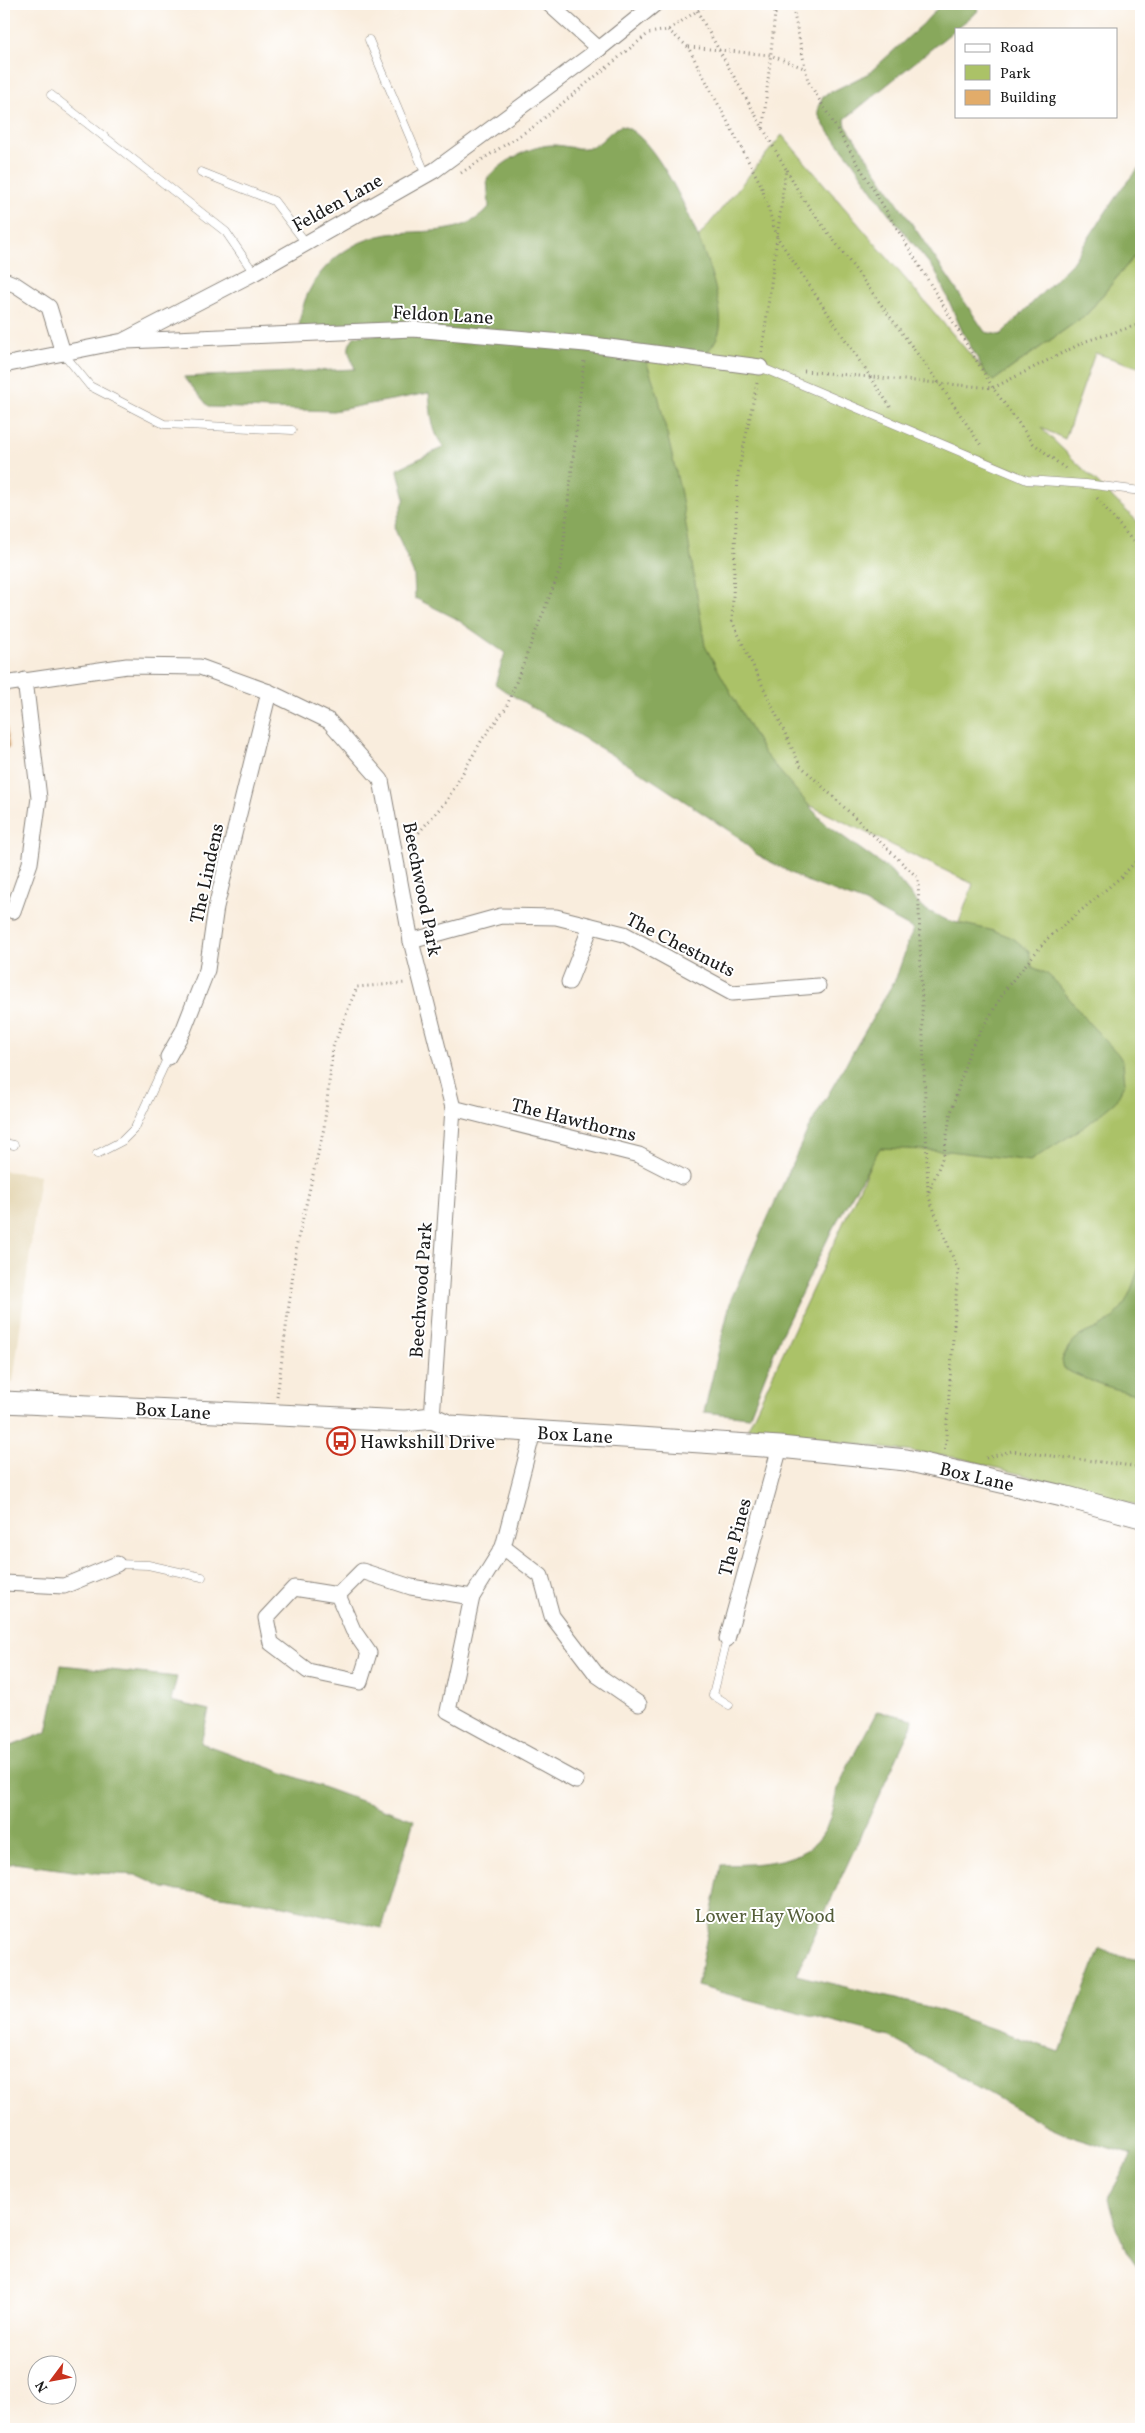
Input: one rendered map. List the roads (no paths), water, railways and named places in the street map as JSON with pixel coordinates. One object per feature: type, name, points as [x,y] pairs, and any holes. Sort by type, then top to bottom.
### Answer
[{"type":"main road","name":"Box Lane","points":[[4,1402],[405,1422],[432,1418],[450,1426],[780,1447],[906,1460],[944,1467],[1141,1517]]},
{"type":"street","points":[[549,4],[599,49]]},
{"type":"street","name":"Felden Lane","points":[[4,364],[123,341],[254,273],[426,175],[599,49],[655,4]]},
{"type":"street","points":[[4,280],[16,285],[49,307],[63,353]]},
{"type":"street","name":"Feldon Lane","points":[[123,341],[413,329],[586,344],[760,367]]},
{"type":"street","name":"Beechwood Park","points":[[4,684],[127,666],[200,667],[268,692],[329,721],[380,780],[411,941],[453,1108],[432,1418]]},
{"type":"street","points":[[13,911],[30,863],[39,798],[25,680]]},
{"type":"street","name":"The Lindens","points":[[168,1057],[183,1032],[208,970],[216,907],[268,692]]},
{"type":"street","name":"The Chestnuts","points":[[411,941],[501,916],[556,917],[624,934],[732,993],[818,986]]},
{"type":"street","points":[[569,982],[591,926]]},
{"type":"street","name":"The Hawthorns","points":[[453,1108],[639,1155],[682,1177]]},
{"type":"street","points":[[533,1432],[503,1547],[472,1597],[448,1710],[576,1781]]},
{"type":"street","name":"The Pines","points":[[727,1639],[780,1447]]},
{"type":"street","points":[[503,1547],[541,1576],[552,1616],[596,1675],[639,1704]]},
{"type":"street","points":[[4,1583],[64,1586],[117,1564]]},
{"type":"street","points":[[338,1595],[362,1571],[411,1586],[472,1597]]},
{"type":"street","points":[[294,1588],[338,1595],[353,1630],[369,1653],[360,1682],[308,1670],[271,1643],[266,1618],[294,1588]]},
{"type":"lane","points":[[369,40],[426,175]]},
{"type":"lane","points":[[51,95],[226,232],[254,273]]},
{"type":"lane","points":[[202,172],[274,201],[306,243]]},
{"type":"lane","points":[[63,353],[90,386],[164,424],[292,430]]},
{"type":"lane","points":[[760,367],[1027,480],[1086,484],[1141,491]]},
{"type":"lane","points":[[97,1154],[122,1141],[135,1128],[168,1057]]},
{"type":"lane","points":[[4,1143],[14,1145]]},
{"type":"lane","points":[[117,1564],[148,1565],[202,1577]]},
{"type":"lane","points":[[727,1639],[713,1696],[729,1705]]},
{"type":"place","name":"Hawkshill Drive","points":[[341,1441]]},
{"type":"park label","name":"Lower Hay Wood","points":[[765,1915]]}]
